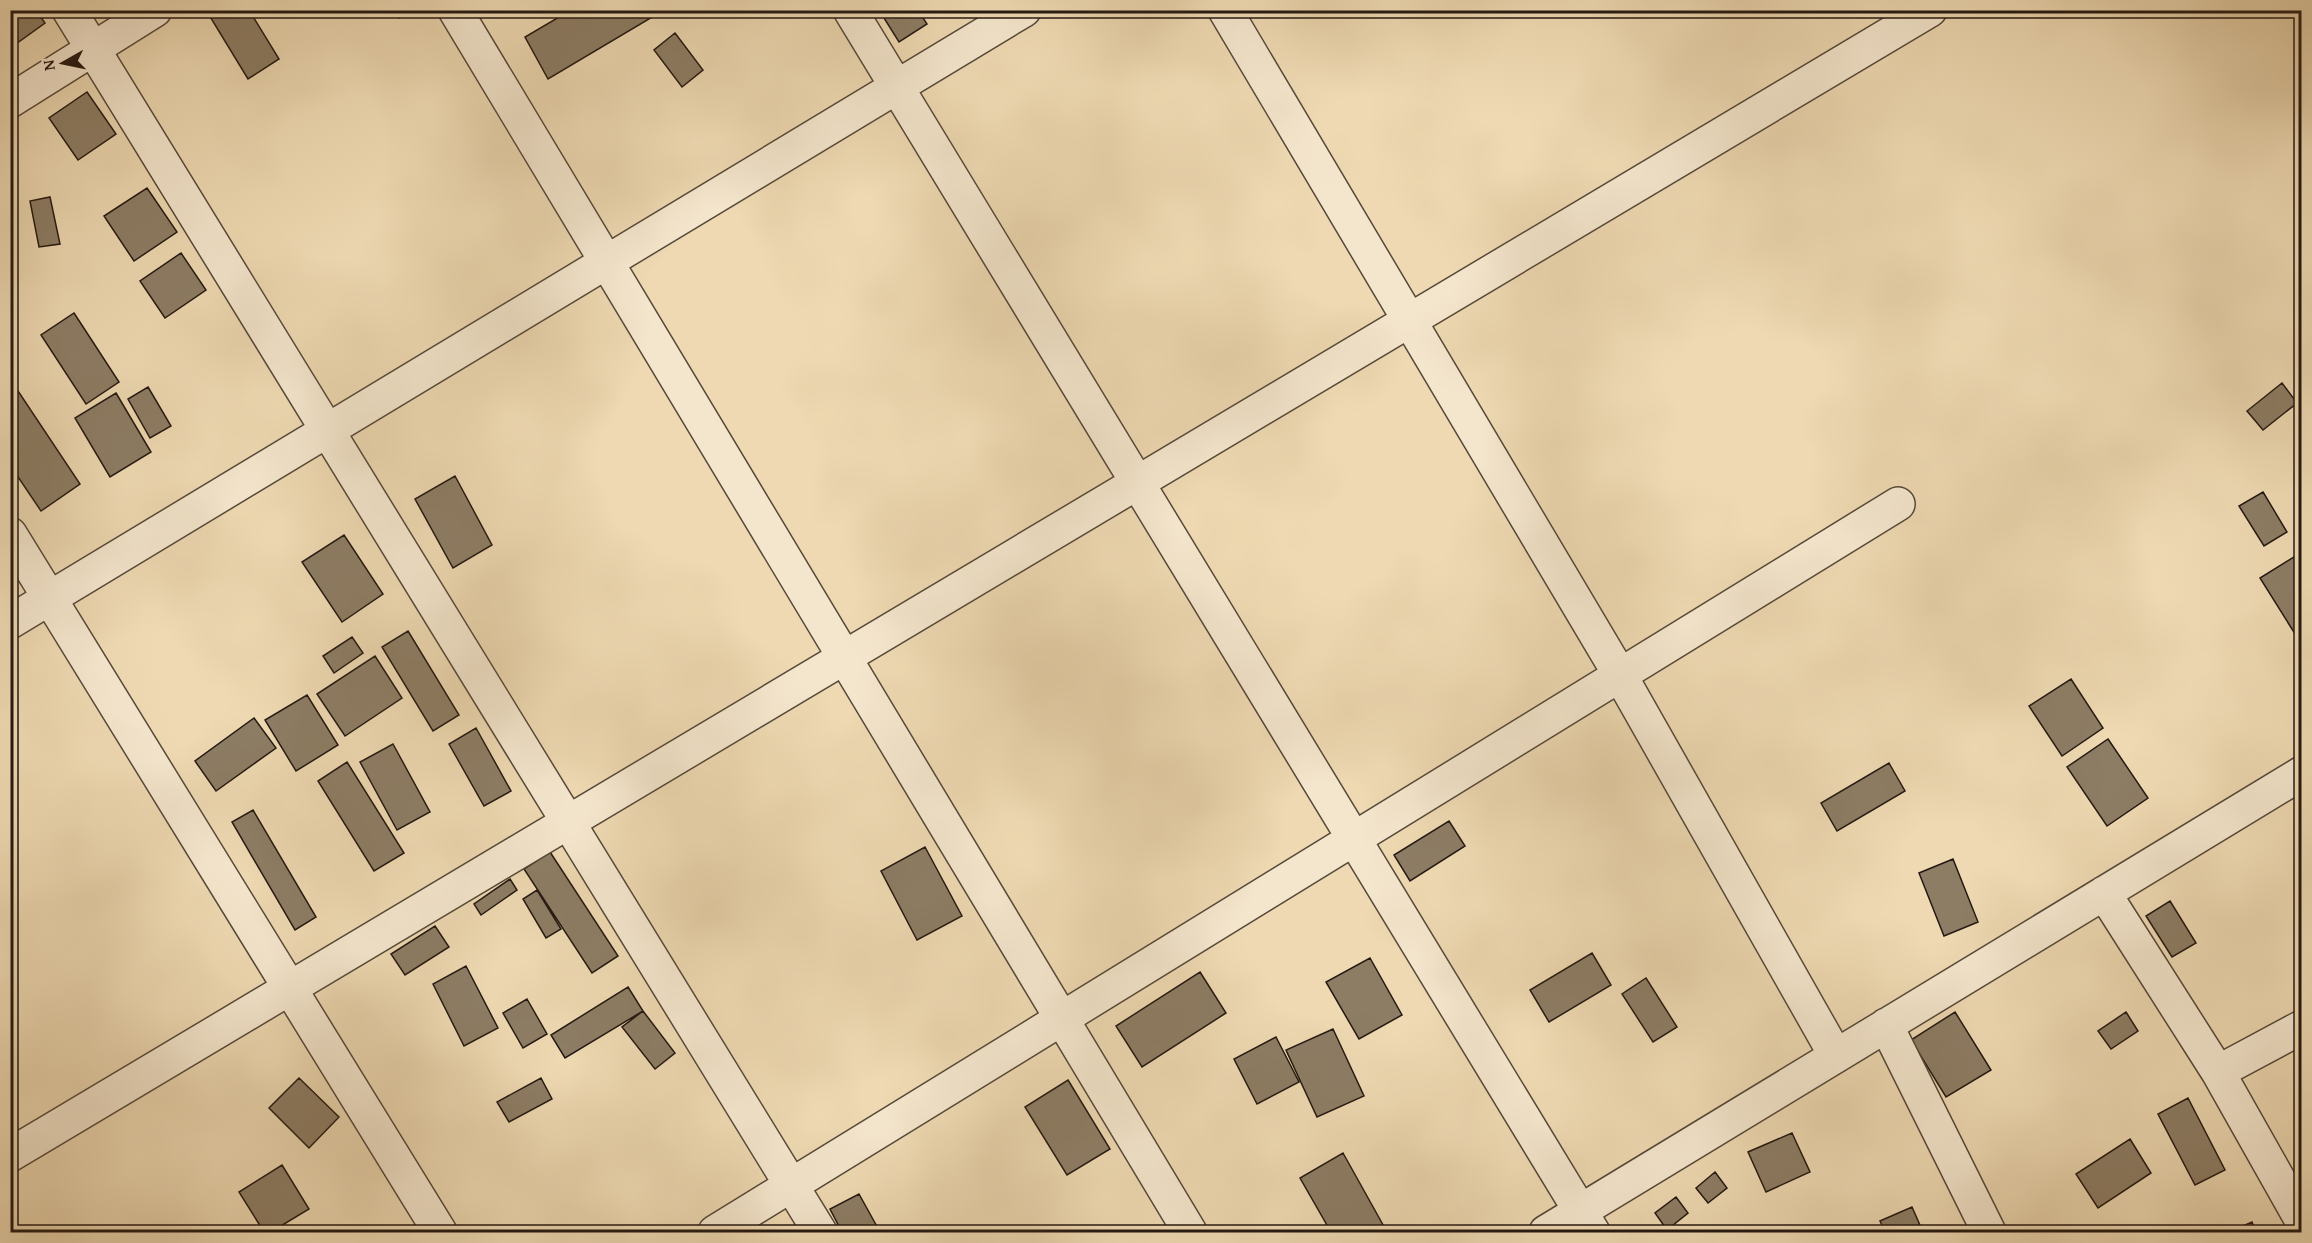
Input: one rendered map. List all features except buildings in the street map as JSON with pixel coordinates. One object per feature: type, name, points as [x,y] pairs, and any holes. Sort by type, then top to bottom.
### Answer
[{"type":"street","points":[[69,10],[820,1233]]},
{"type":"street","points":[[10,101],[155,10]]},
{"type":"street","points":[[455,10],[1190,1233]]},
{"type":"street","points":[[850,10],[1587,1222]]},
{"type":"street","points":[[10,622],[1024,10]]},
{"type":"street","points":[[1225,10],[1620,675],[1836,1056]]},
{"type":"street","points":[[10,1155],[1930,10]]},
{"type":"street","points":[[715,1233],[1898,504]]},
{"type":"street","points":[[10,534],[440,1233]]},
{"type":"street","points":[[1546,1233],[1587,1222],[1836,1056],[2301,772]]},
{"type":"street","points":[[2104,893],[2218,1072],[2301,1221]]},
{"type":"street","points":[[1886,1025],[1989,1233]]},
{"type":"street","points":[[2218,1072],[2301,1027]]}]
